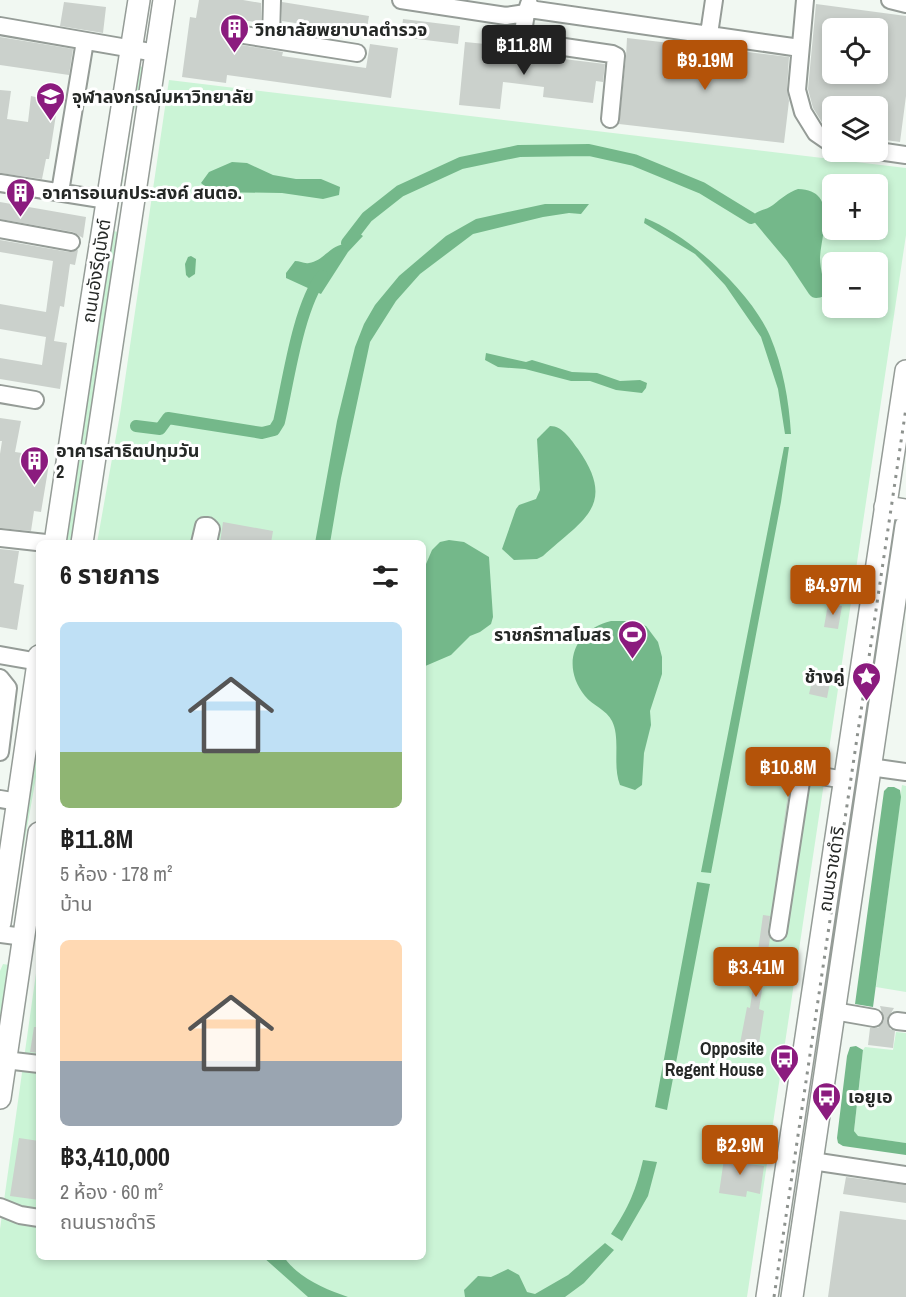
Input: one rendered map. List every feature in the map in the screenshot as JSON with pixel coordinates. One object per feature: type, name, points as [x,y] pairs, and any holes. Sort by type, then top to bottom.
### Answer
[{"type":"main road","name":"ถนนอังรีดูนังต์","points":[[55,540],[139,0]]},
{"type":"main road","name":"ถนนอังรีดูนังต์","points":[[82,540],[164,0]]},
{"type":"main road","name":"ถนนราชดำริ","points":[[767,1297],[845,780],[896,509],[906,371]]},
{"type":"main road","name":"ถนนราชดำริ","points":[[792,1297],[906,526]]},
{"type":"main road","points":[[0,923],[9,801],[36,674]]},
{"type":"main road","points":[[0,1098],[24,937],[36,879]]},
{"type":"main road","points":[[811,1007],[834,1011]]},
{"type":"main road","points":[[777,1234],[801,1239]]},
{"type":"street","points":[[271,39],[272,0]]},
{"type":"street","points":[[400,0],[506,16],[528,7],[800,48]]},
{"type":"street","points":[[709,34],[714,0]]},
{"type":"street","points":[[805,0],[797,90],[803,112],[816,133],[822,137]]},
{"type":"street","points":[[888,0],[906,4]]},
{"type":"street","points":[[528,7],[524,26],[530,42],[616,56],[610,118]]},
{"type":"street","points":[[0,26],[156,52]]},
{"type":"street","points":[[238,34],[357,53]]},
{"type":"street","points":[[60,192],[85,40]]},
{"type":"street","points":[[888,152],[906,155]]},
{"type":"street","points":[[0,183],[60,192],[133,213]]},
{"type":"street","points":[[0,229],[71,242]]},
{"type":"street","points":[[0,394],[35,400]]},
{"type":"street","points":[[200,540],[204,526],[211,529],[209,540]]},
{"type":"street","points":[[0,538],[36,542]]},
{"type":"street","points":[[0,654],[36,660]]},
{"type":"street","points":[[0,678],[8,688],[0,752]]},
{"type":"street","points":[[870,767],[906,772]]},
{"type":"street","points":[[778,932],[802,775],[809,774],[845,780]]},
{"type":"street","points":[[0,934],[24,937]]},
{"type":"street","points":[[834,1011],[874,1018]]},
{"type":"street","points":[[5,1060],[36,1064]]},
{"type":"street","points":[[812,1161],[906,1174]]},
{"type":"street","points":[[0,1207],[20,1215],[36,1218]]},
{"type":"shaded area","points":[[140,66],[145,69],[142,94],[133,112],[120,198],[116,199],[135,68]]},
{"type":"shaded area","name":"ราชกรีฑาสโมสร","points":[[169,80],[822,158],[822,162],[856,162],[906,168],[906,235],[747,1297],[0,1297],[0,1229],[36,973],[36,1260],[426,1260],[426,540],[98,540],[120,414]]},
{"type":"shaded area","points":[[232,162],[247,163],[273,175],[296,179],[321,179],[340,187],[339,195],[323,199],[282,193],[212,192],[201,183],[209,172]]},
{"type":"shaded area","points":[[798,189],[811,191],[819,197],[822,203],[820,258],[822,297],[813,297],[809,294],[787,261],[751,218]]},
{"type":"shaded area","points":[[545,204],[589,204],[581,214],[569,213],[543,217],[473,234],[420,274],[396,301],[370,342],[341,478],[331,540],[316,540],[337,421],[355,347],[364,324],[375,305],[399,276],[446,236],[476,219]]},
{"type":"shaded area","points":[[645,218],[680,237],[699,251],[749,301],[775,348],[787,396],[791,434],[785,434],[778,389],[761,337],[725,285],[708,267],[695,254],[644,223]]},
{"type":"shaded area","points":[[355,230],[363,236],[348,252],[321,294],[286,278],[286,273],[295,261],[314,262],[344,244]]},
{"type":"shaded area","points":[[110,231],[121,232],[74,540],[64,540]]},
{"type":"shaded area","points":[[191,256],[196,259],[195,274],[189,278],[186,275],[185,264]]},
{"type":"shaded area","points":[[486,353],[526,362],[532,360],[572,372],[597,373],[620,381],[640,380],[647,383],[646,388],[642,393],[616,390],[590,381],[571,381],[525,369],[498,367],[485,360]]},
{"type":"shaded area","points":[[550,426],[563,431],[590,468],[595,485],[595,498],[582,521],[543,556],[537,559],[514,560],[502,549],[516,509],[519,505],[536,499],[540,490],[537,439]]},
{"type":"shaded area","points":[[784,447],[789,447],[781,502],[711,873],[701,872]]},
{"type":"shaded area","points":[[449,540],[464,542],[489,557],[493,617],[491,624],[470,636],[451,655],[426,666],[426,564],[432,550],[440,542]]},
{"type":"shaded area","points":[[611,621],[629,621],[646,626],[658,642],[662,657],[662,674],[650,711],[651,725],[644,753],[642,785],[635,790],[620,785],[615,728],[612,721],[585,696],[574,673],[573,661],[580,641],[588,632]]},
{"type":"shaded area","points":[[36,733],[36,777],[21,862],[18,862]]},
{"type":"shaded area","points":[[902,785],[906,786],[906,992],[876,987]]},
{"type":"shaded area","points":[[888,787],[900,790],[901,797],[873,1007],[855,1004],[884,791]]},
{"type":"shaded area","points":[[697,882],[710,884],[667,1110],[655,1107]]},
{"type":"shaded area","points":[[3,964],[9,965],[0,1052],[0,971]]},
{"type":"shaded area","points":[[896,1032],[906,1033],[906,1143],[857,1136],[854,1131],[863,1050],[865,1047],[893,1050]]},
{"type":"shaded area","points":[[856,1046],[863,1050],[854,1131],[858,1136],[906,1143],[906,1155],[843,1146],[838,1143],[847,1056],[850,1047]]},
{"type":"shaded area","points":[[643,1160],[657,1162],[648,1196],[622,1241],[611,1234],[631,1198]]},
{"type":"shaded area","points":[[605,1243],[614,1250],[584,1283],[565,1297],[465,1297],[464,1290],[478,1276],[491,1277],[508,1269],[519,1275],[527,1292],[535,1294],[568,1275]]},
{"type":"shaded area","points":[[266,1260],[287,1260],[304,1277],[348,1297],[308,1297]]},
{"type":"building","points":[[199,0],[243,0],[261,3],[261,23],[236,19],[228,32],[228,38],[236,44],[283,52],[282,56],[366,68],[370,44],[398,48],[391,98],[227,75],[226,83],[182,77],[190,17],[196,18]]},
{"type":"building","points":[[64,2],[106,7],[103,33],[60,26]]},
{"type":"building","points":[[282,2],[369,16],[366,34],[282,21]]},
{"type":"building","points":[[816,4],[906,16],[906,96],[900,142],[888,140],[888,96],[822,96],[822,122],[813,108],[808,89]]},
{"type":"building","points":[[403,19],[460,26],[458,44],[401,37]]},
{"type":"building","points":[[0,37],[73,49],[69,75],[0,65]]},
{"type":"building","points":[[627,38],[789,57],[787,89],[789,101],[784,143],[619,124]]},
{"type":"building","points":[[465,42],[506,46],[506,52],[605,64],[603,82],[596,81],[593,103],[543,97],[544,87],[503,82],[500,109],[459,105]]},
{"type":"building","points":[[0,90],[11,91],[7,119],[28,122],[31,96],[58,102],[49,159],[46,159],[42,179],[0,173]]},
{"type":"building","points":[[0,202],[86,217],[83,238],[73,232],[0,219]]},
{"type":"building","points":[[0,240],[69,252],[78,250],[75,265],[70,264],[64,307],[60,306],[54,341],[67,343],[60,389],[0,379],[0,358],[42,365],[46,337],[0,329],[0,304],[46,312],[53,261],[0,252]]},
{"type":"building","points":[[0,418],[21,421],[15,452],[22,453],[21,460],[49,464],[41,512],[34,511],[31,531],[0,528],[2,441],[0,441]]},
{"type":"building","points":[[223,522],[273,531],[272,540],[220,540]]},
{"type":"building","points":[[0,549],[19,551],[14,583],[24,585],[17,630],[0,627]]},
{"type":"building","points":[[828,604],[842,606],[838,629],[824,627]]},
{"type":"building","points":[[814,673],[831,677],[827,698],[809,694]]},
{"type":"building","points":[[792,766],[797,766],[792,773],[775,883]]},
{"type":"building","points":[[763,915],[770,916],[768,931],[770,938],[759,1009],[764,1011],[757,1057],[738,1054],[747,1007],[750,1008]]},
{"type":"building","points":[[880,1006],[894,1008],[887,1020],[890,1029],[895,1031],[893,1048],[868,1045],[870,1028],[878,1028],[884,1020]]},
{"type":"building","points":[[34,1027],[36,1027],[36,1053],[30,1052]]},
{"type":"building","points":[[19,1138],[36,1141],[36,1200],[10,1196]]},
{"type":"building","points":[[725,1152],[750,1156],[749,1164],[764,1166],[760,1194],[747,1191],[746,1197],[719,1193]]},
{"type":"building","points":[[846,1177],[906,1185],[906,1203],[843,1194]]},
{"type":"building","points":[[840,1211],[906,1220],[906,1297],[828,1297]]},
{"type":"waterway","points":[[347,243],[367,217],[400,191],[461,163],[519,151],[589,150],[634,160],[702,188],[751,218]]},
{"type":"waterway","points":[[136,426],[160,429],[168,418],[262,433],[274,430],[279,422],[306,306],[322,276]]},
{"type":"railway","points":[[774,1297],[906,408]]},
{"type":"place","name":"วิทยาลัยพยาบาลตำรวจ","points":[[234,54]]},
{"type":"place","name":"จุฬาลงกรณ์มหาวิทยาลัย","points":[[51,122]]},
{"type":"place","name":"อาคารอเนกประสงค์ สนตอ.","points":[[21,218]]},
{"type":"place","name":"อาคารสาธิตปทุมวัน 2","points":[[35,486]]},
{"type":"place","name":"ราชกรีฑาสโมสร","points":[[632,660]]},
{"type":"place","name":"ช้างคู่","points":[[866,702]]},
{"type":"place","name":"Opposite Regent House","points":[[785,1084]]},
{"type":"place","name":"เอยูเอ","points":[[827,1122]]}]
